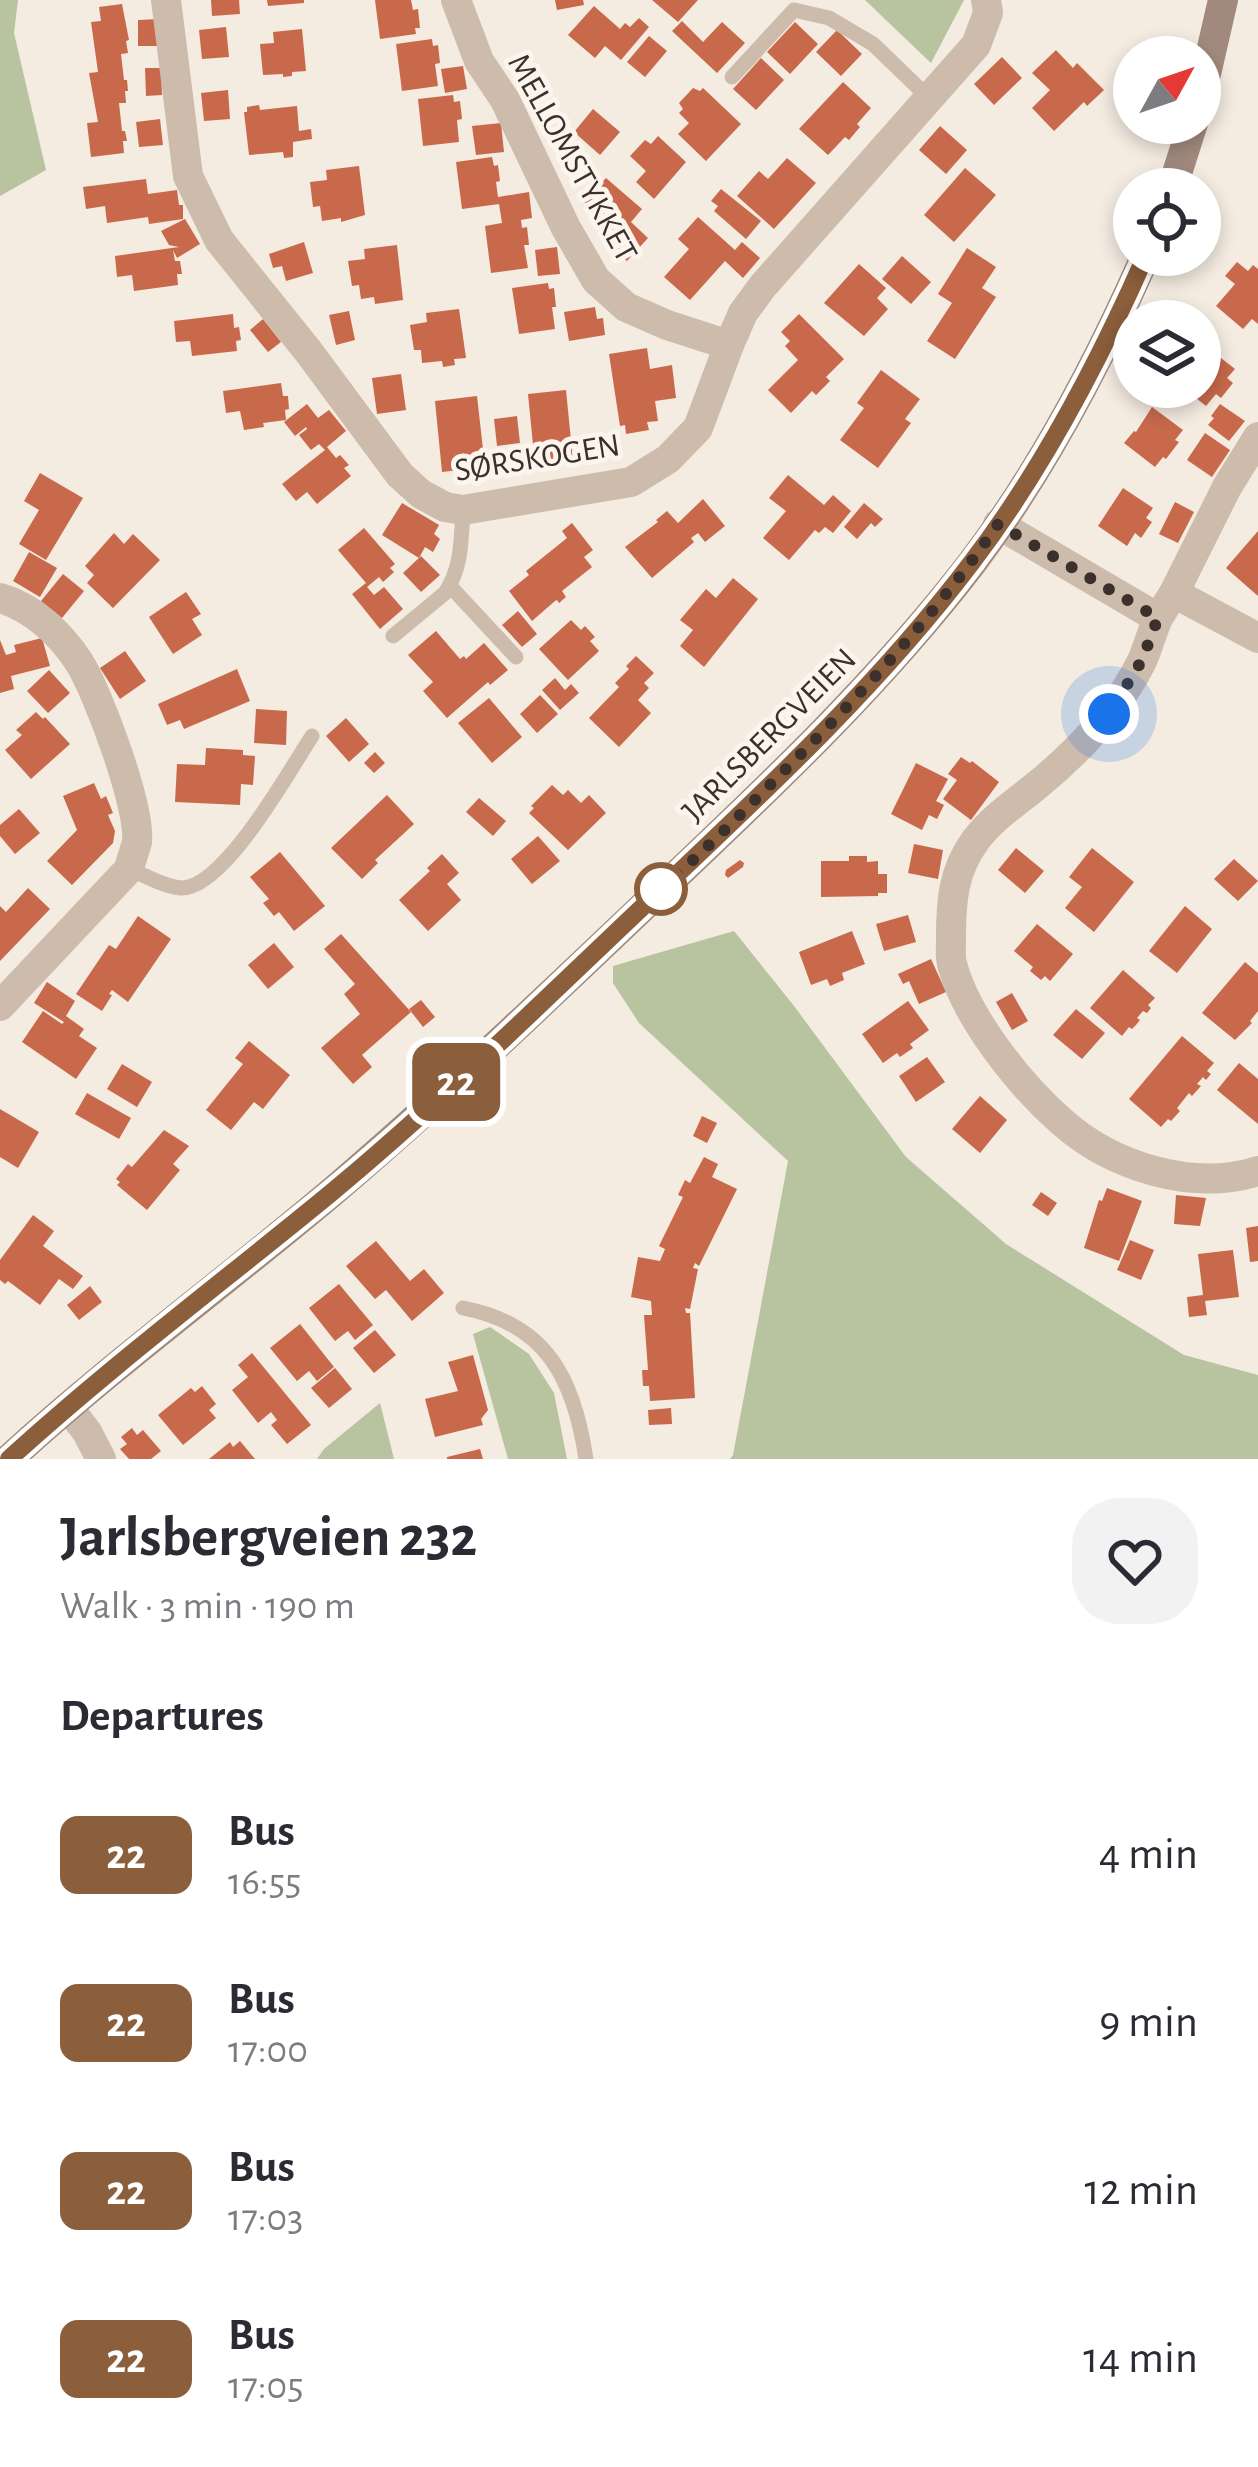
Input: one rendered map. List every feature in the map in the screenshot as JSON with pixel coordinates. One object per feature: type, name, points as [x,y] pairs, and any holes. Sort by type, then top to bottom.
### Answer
[{"type":"main road","points":[[1215,36],[1223,0]]},
{"type":"main road","name":"JARLSBERGVEIEN","points":[[9,1459],[337,1188],[576,970],[868,686],[953,586],[998,524],[1102,350],[1136,276]]},
{"type":"street","name":"SØRSKOGEN","points":[[166,0],[188,176],[219,240],[400,475],[421,494],[464,511],[631,482],[668,459],[698,428],[743,313],[976,45],[988,13],[986,0]]},
{"type":"street","name":"MELLOMSTYKKET","points":[[456,0],[479,61],[505,100],[596,280],[626,307],[729,345]]},
{"type":"street","points":[[1258,437],[1227,487],[1142,660],[1109,714],[1037,785],[999,813],[974,842],[951,898],[951,962],[968,1004],[1033,1096],[1103,1150],[1157,1173],[1203,1178],[1258,1171]]},
{"type":"street","points":[[998,524],[1166,605],[1258,638]]},
{"type":"street","points":[[0,598],[19,603],[49,626],[80,662],[132,796],[137,839],[129,869],[0,1006]]},
{"type":"street","points":[[68,1407],[101,1459]]},
{"type":"lane","points":[[732,76],[794,10],[829,18],[873,44],[930,99]]},
{"type":"lane","points":[[393,636],[450,586],[456,574],[464,511]]},
{"type":"lane","points":[[450,586],[516,657]]},
{"type":"lane","points":[[129,869],[181,888],[200,885],[240,845],[312,736]]},
{"type":"lane","points":[[463,1308],[488,1313],[526,1333],[550,1354],[570,1391],[586,1459]]},
{"type":"green space","points":[[0,0],[18,0],[14,33],[46,170],[0,196]]},
{"type":"green space","points":[[865,0],[964,0],[931,63]]},
{"type":"green space","points":[[734,931],[906,1157],[1006,1244],[1184,1355],[1258,1375],[1258,1459],[730,1459],[788,1161],[639,1023],[613,983],[613,966]]},
{"type":"green space","points":[[490,1327],[529,1354],[554,1393],[567,1459],[508,1459],[473,1334]]},
{"type":"green space","points":[[380,1403],[394,1459],[317,1459],[324,1449]]},
{"type":"building","points":[[211,0],[239,0],[240,14],[212,16]]},
{"type":"building","points":[[267,0],[304,0],[304,3],[268,6]]},
{"type":"building","points":[[375,0],[411,0],[413,10],[418,9],[416,34],[380,39]]},
{"type":"building","points":[[555,0],[583,0],[584,5],[557,10]]},
{"type":"building","points":[[652,0],[698,0],[678,22]]},
{"type":"building","points":[[122,4],[129,40],[128,53],[121,54],[128,91],[126,103],[119,103],[127,141],[123,141],[124,153],[91,157],[87,123],[98,122],[89,73],[98,72],[91,22],[101,21],[99,7]]},
{"type":"building","points":[[594,6],[620,29],[639,18],[649,27],[621,60],[605,46],[595,58],[568,35]]},
{"type":"building","points":[[160,19],[160,46],[138,46],[138,20]]},
{"type":"building","points":[[682,21],[703,42],[722,22],[745,43],[717,73],[672,31]]},
{"type":"building","points":[[795,22],[818,44],[790,74],[767,52]]},
{"type":"building","points":[[226,27],[229,57],[202,59],[199,30]]},
{"type":"building","points":[[302,29],[306,71],[283,77],[263,75],[260,44],[274,43],[273,32]]},
{"type":"building","points":[[837,30],[862,54],[841,76],[816,52]]},
{"type":"building","points":[[649,36],[667,51],[645,77],[627,62]]},
{"type":"building","points":[[432,39],[433,46],[438,45],[438,86],[402,91],[396,44]]},
{"type":"building","points":[[1056,50],[1104,90],[1054,131],[1032,108],[1050,90],[1032,73]]},
{"type":"building","points":[[1002,57],[1022,78],[994,105],[974,84]]},
{"type":"building","points":[[761,58],[784,80],[756,110],[733,89]]},
{"type":"building","points":[[463,66],[467,89],[445,93],[441,69]]},
{"type":"building","points":[[145,68],[161,68],[162,95],[146,96]]},
{"type":"building","points":[[843,82],[871,108],[849,140],[845,137],[828,155],[799,129]]},
{"type":"building","points":[[693,88],[703,88],[741,124],[706,161],[678,134],[689,123],[679,113],[683,109],[679,103]]},
{"type":"building","points":[[228,90],[230,119],[204,121],[201,93]]},
{"type":"building","points":[[453,95],[454,102],[460,101],[459,142],[423,146],[418,99]]},
{"type":"building","points":[[259,105],[260,110],[297,106],[299,131],[311,129],[312,139],[293,142],[293,157],[284,158],[283,152],[249,155],[244,112]]},
{"type":"building","points":[[593,109],[620,132],[600,155],[574,132]]},
{"type":"building","points":[[160,119],[163,145],[139,147],[136,122]]},
{"type":"building","points":[[501,123],[504,152],[476,155],[472,126]]},
{"type":"building","points":[[940,126],[967,150],[946,174],[919,150]]},
{"type":"building","points":[[658,136],[686,162],[654,199],[636,182],[646,171],[630,156],[645,140],[651,144]]},
{"type":"building","points":[[492,157],[494,166],[498,165],[498,197],[529,192],[532,218],[521,220],[522,228],[527,227],[528,268],[491,273],[485,226],[502,223],[499,204],[462,209],[456,162]]},
{"type":"building","points":[[787,158],[816,183],[774,229],[737,196],[759,171],[768,179]]},
{"type":"building","points":[[359,166],[365,215],[341,222],[341,218],[322,221],[320,206],[313,207],[310,182],[327,180],[326,170]]},
{"type":"building","points":[[965,168],[996,195],[954,242],[924,215]]},
{"type":"building","points":[[606,178],[642,209],[631,222],[648,238],[627,261],[608,244],[613,238],[598,225],[603,220],[584,202]]},
{"type":"building","points":[[146,179],[148,194],[177,190],[183,219],[149,224],[148,217],[107,223],[105,206],[86,209],[83,187]]},
{"type":"building","points":[[721,189],[761,221],[746,239],[714,211],[718,206],[711,201]]},
{"type":"building","points":[[698,217],[735,250],[742,242],[760,258],[743,278],[725,261],[690,300],[664,277],[689,249],[678,239]]},
{"type":"building","points":[[185,219],[200,244],[177,258],[173,250],[182,274],[177,274],[178,285],[134,291],[132,275],[117,277],[115,256],[179,247],[169,245],[161,231]]},
{"type":"building","points":[[304,242],[313,273],[286,281],[282,266],[273,268],[269,254]]},
{"type":"building","points":[[397,245],[403,300],[375,304],[374,297],[361,299],[359,285],[352,286],[348,261],[365,259],[364,249]]},
{"type":"building","points":[[557,247],[560,274],[538,276],[535,250]]},
{"type":"building","points":[[967,248],[996,267],[982,288],[996,297],[955,359],[927,341],[952,303],[938,294]]},
{"type":"building","points":[[902,256],[931,282],[911,304],[882,279]]},
{"type":"building","points":[[1237,262],[1248,271],[1253,265],[1258,269],[1258,324],[1252,319],[1243,329],[1221,310],[1221,300],[1235,284],[1225,276]]},
{"type":"building","points":[[859,264],[886,288],[877,298],[888,309],[864,336],[824,303]]},
{"type":"building","points":[[548,283],[549,289],[554,288],[555,329],[519,334],[512,288]]},
{"type":"building","points":[[595,307],[597,319],[603,318],[605,335],[569,341],[564,312]]},
{"type":"building","points":[[459,309],[466,358],[443,367],[442,361],[422,363],[421,350],[414,350],[410,325],[427,322],[426,313]]},
{"type":"building","points":[[349,311],[355,340],[336,345],[329,315]]},
{"type":"building","points":[[233,314],[241,340],[236,341],[237,351],[192,356],[190,341],[176,342],[174,321]]},
{"type":"building","points":[[799,314],[844,359],[826,377],[830,381],[816,395],[812,391],[791,413],[768,390],[798,360],[785,346],[790,341],[781,332]]},
{"type":"building","points":[[263,319],[281,342],[268,352],[250,330]]},
{"type":"building","points":[[647,348],[650,369],[672,365],[676,398],[655,401],[658,421],[647,422],[649,430],[626,434],[625,425],[620,426],[609,354]]},
{"type":"building","points":[[1221,358],[1235,369],[1227,378],[1233,383],[1221,398]]},
{"type":"building","points":[[881,370],[920,399],[905,419],[911,423],[878,468],[840,440],[864,408],[857,403]]},
{"type":"building","points":[[401,374],[406,410],[377,414],[372,378]]},
{"type":"building","points":[[281,383],[283,396],[288,396],[286,420],[244,430],[240,411],[226,413],[223,391]]},
{"type":"building","points":[[566,390],[573,461],[535,465],[528,394]]},
{"type":"building","points":[[477,396],[485,467],[442,472],[435,401]]},
{"type":"building","points":[[307,404],[318,418],[329,410],[346,431],[327,447],[349,465],[344,468],[351,476],[317,504],[307,492],[296,501],[282,484],[325,450],[319,444],[311,450],[299,435],[306,427],[295,436],[284,422]]},
{"type":"building","points":[[1221,405],[1245,421],[1229,441],[1208,425]]},
{"type":"building","points":[[1151,408],[1183,430],[1175,440],[1179,442],[1155,467],[1124,443]]},
{"type":"building","points":[[517,416],[520,443],[497,446],[494,419]]},
{"type":"building","points":[[1205,433],[1230,450],[1212,477],[1187,460]]},
{"type":"building","points":[[40,473],[83,498],[46,560],[19,544],[39,510],[24,501]]},
{"type":"building","points":[[788,475],[824,505],[833,495],[851,511],[833,533],[825,527],[819,533],[815,530],[789,560],[763,538],[786,511],[769,498]]},
{"type":"building","points":[[1123,488],[1153,508],[1146,518],[1152,522],[1141,538],[1135,533],[1127,546],[1098,526]]},
{"type":"building","points":[[703,499],[725,526],[705,542],[698,533],[691,538],[694,542],[652,578],[625,547],[667,511],[678,523]]},
{"type":"building","points":[[1175,502],[1194,512],[1178,543],[1159,534]]},
{"type":"building","points":[[402,503],[439,525],[434,534],[440,539],[433,552],[425,547],[419,558],[382,535]]},
{"type":"building","points":[[864,503],[883,519],[875,527],[871,523],[857,539],[844,527]]},
{"type":"building","points":[[572,523],[593,550],[584,557],[592,567],[562,591],[566,597],[532,621],[509,591],[567,538],[562,531]]},
{"type":"building","points":[[364,528],[395,564],[390,568],[394,572],[383,582],[379,577],[367,587],[374,595],[384,587],[403,609],[380,629],[352,594],[366,583],[338,550]]},
{"type":"building","points":[[1258,531],[1258,596],[1226,568]]},
{"type":"building","points":[[114,533],[124,544],[133,534],[160,560],[113,608],[87,583],[94,575],[85,566]]},
{"type":"building","points":[[29,552],[57,568],[40,597],[13,581]]},
{"type":"building","points":[[421,556],[440,575],[421,592],[403,573]]},
{"type":"building","points":[[63,574],[84,591],[62,618],[41,601]]},
{"type":"building","points":[[733,578],[758,599],[704,667],[680,646],[693,630],[680,620],[706,589],[716,598]]},
{"type":"building","points":[[186,592],[201,614],[192,619],[202,635],[173,654],[149,617]]},
{"type":"building","points":[[518,611],[537,634],[522,647],[502,625]]},
{"type":"building","points":[[571,620],[595,637],[590,641],[599,651],[568,680],[539,649]]},
{"type":"building","points":[[436,631],[460,659],[484,643],[508,670],[447,718],[423,691],[433,682],[408,655]]},
{"type":"building","points":[[42,638],[50,666],[11,676],[14,689],[0,693],[0,640],[6,655],[16,652],[14,645]]},
{"type":"building","points":[[125,651],[146,681],[120,699],[100,668]]},
{"type":"building","points":[[636,656],[654,673],[638,700],[651,713],[619,747],[589,718],[619,687],[615,683]]},
{"type":"building","points":[[237,669],[250,701],[184,729],[180,720],[167,725],[158,704]]},
{"type":"building","points":[[49,670],[70,693],[48,713],[27,691]]},
{"type":"building","points":[[555,678],[565,690],[571,684],[579,693],[560,710],[542,690]]},
{"type":"building","points":[[540,695],[558,714],[537,733],[520,714]]},
{"type":"building","points":[[489,698],[522,737],[492,763],[458,723]]},
{"type":"building","points":[[256,709],[287,711],[286,745],[254,743]]},
{"type":"building","points":[[36,712],[70,744],[31,779],[5,750],[22,735],[16,730]]},
{"type":"building","points":[[346,718],[369,744],[349,762],[326,736]]},
{"type":"building","points":[[206,748],[243,750],[243,755],[255,756],[253,785],[241,784],[240,805],[175,802],[177,764],[205,765]]},
{"type":"building","points":[[375,752],[385,763],[374,773],[364,763]]},
{"type":"building","points":[[961,757],[999,782],[971,820],[943,799],[957,780],[948,774]]},
{"type":"building","points":[[916,763],[948,779],[936,801],[944,805],[937,819],[929,815],[922,830],[891,814]]},
{"type":"building","points":[[94,783],[113,813],[108,815],[115,831],[113,843],[72,885],[47,861],[77,830],[63,796]]},
{"type":"building","points":[[552,785],[563,795],[568,790],[581,803],[589,795],[606,813],[568,850],[529,813]]},
{"type":"building","points":[[387,795],[414,824],[375,860],[378,863],[362,879],[331,848]]},
{"type":"building","points":[[479,798],[506,821],[493,836],[466,812]]},
{"type":"building","points":[[19,809],[40,833],[15,854],[0,836],[0,825]]},
{"type":"building","points":[[538,836],[560,861],[532,884],[511,859]]},
{"type":"building","points":[[914,844],[943,850],[938,879],[908,873]]},
{"type":"building","points":[[1016,848],[1044,871],[1025,893],[998,870]]},
{"type":"building","points":[[1092,848],[1134,882],[1094,932],[1065,908],[1082,887],[1069,877]]},
{"type":"building","points":[[280,852],[325,906],[294,931],[279,912],[274,916],[263,903],[269,899],[250,877]]},
{"type":"building","points":[[442,854],[459,873],[447,884],[461,900],[428,931],[399,900]]},
{"type":"building","points":[[849,856],[878,861],[878,874],[887,874],[887,893],[821,897],[821,861],[849,861]]},
{"type":"building","points":[[1234,859],[1258,881],[1238,901],[1214,879]]},
{"type":"building","points":[[740,860],[743,867],[728,878],[726,870]]},
{"type":"building","points":[[28,888],[50,909],[0,961],[0,906],[6,912]]},
{"type":"building","points":[[1185,906],[1212,929],[1177,973],[1149,951]]},
{"type":"building","points":[[908,915],[916,942],[884,951],[876,924]]},
{"type":"building","points":[[138,916],[171,939],[128,1002],[112,990],[102,1011],[76,994],[109,945],[116,949]]},
{"type":"building","points":[[1037,924],[1073,954],[1050,981],[1030,971],[1033,967],[1014,951]]},
{"type":"building","points":[[852,931],[865,964],[842,973],[844,980],[830,986],[827,979],[811,985],[799,952]]},
{"type":"building","points":[[341,934],[411,1012],[362,1055],[372,1067],[353,1084],[321,1048],[360,1014],[344,994],[355,984],[324,949]]},
{"type":"building","points":[[274,943],[294,967],[268,989],[248,965]]},
{"type":"building","points":[[931,959],[946,992],[919,1004],[909,981],[903,984],[898,974]]},
{"type":"building","points":[[1245,962],[1258,973],[1258,1011],[1235,1040],[1202,1013]]},
{"type":"building","points":[[1123,970],[1155,998],[1147,1013],[1143,1011],[1136,1025],[1122,1036],[1090,1008]]},
{"type":"building","points":[[47,982],[75,1001],[66,1016],[84,1029],[79,1036],[97,1048],[76,1079],[22,1042],[43,1011],[64,1022],[34,1003]]},
{"type":"building","points":[[1012,993],[1028,1021],[1012,1030],[996,1002]]},
{"type":"building","points":[[421,1000],[435,1017],[423,1027],[409,1009]]},
{"type":"building","points":[[908,1001],[929,1030],[910,1044],[913,1048],[883,1063],[862,1034]]},
{"type":"building","points":[[1076,1009],[1105,1033],[1082,1059],[1053,1035]]},
{"type":"building","points":[[1182,1036],[1214,1063],[1207,1071],[1211,1074],[1206,1080],[1203,1077],[1197,1084],[1201,1086],[1177,1108],[1180,1111],[1161,1127],[1129,1099]]},
{"type":"building","points":[[249,1041],[290,1075],[263,1109],[254,1102],[231,1130],[206,1110],[243,1064],[235,1058]]},
{"type":"building","points":[[927,1057],[945,1082],[916,1102],[899,1076]]},
{"type":"building","points":[[1239,1063],[1258,1079],[1258,1124],[1217,1090]]},
{"type":"building","points":[[122,1064],[152,1082],[137,1107],[107,1089]]},
{"type":"building","points":[[87,1093],[131,1118],[119,1139],[75,1114]]},
{"type":"building","points":[[980,1096],[1007,1120],[980,1153],[952,1129]]},
{"type":"building","points":[[0,1109],[39,1132],[18,1168],[0,1157]]},
{"type":"building","points":[[702,1116],[717,1123],[707,1143],[693,1136]]},
{"type":"building","points":[[164,1130],[189,1146],[173,1164],[180,1170],[147,1210],[116,1179]]},
{"type":"building","points":[[704,1157],[718,1164],[712,1177],[737,1189],[699,1266],[695,1263],[693,1268],[698,1269],[690,1309],[685,1308],[690,1313],[695,1398],[650,1401],[642,1370],[648,1370],[644,1315],[652,1315],[651,1301],[631,1297],[638,1257],[660,1261],[665,1249],[659,1246],[683,1197],[678,1195]]},
{"type":"building","points":[[1107,1188],[1142,1201],[1119,1261],[1084,1248]]},
{"type":"building","points":[[1041,1192],[1057,1203],[1048,1216],[1032,1205]]},
{"type":"building","points":[[1176,1195],[1206,1198],[1200,1226],[1174,1224]]},
{"type":"building","points":[[33,1215],[54,1231],[43,1246],[83,1276],[73,1289],[59,1279],[40,1305],[0,1280],[0,1260]]},
{"type":"building","points":[[1258,1226],[1258,1261],[1250,1262],[1246,1228]]},
{"type":"building","points":[[1130,1240],[1154,1250],[1141,1280],[1117,1270]]},
{"type":"building","points":[[376,1241],[410,1281],[424,1269],[444,1293],[412,1321],[386,1290],[375,1299],[346,1266]]},
{"type":"building","points":[[1233,1250],[1239,1297],[1205,1301],[1207,1315],[1189,1317],[1187,1297],[1203,1295],[1198,1254]]},
{"type":"building","points":[[339,1284],[373,1325],[355,1340],[348,1331],[335,1341],[309,1308]]},
{"type":"building","points":[[90,1286],[102,1302],[79,1320],[67,1305]]},
{"type":"building","points":[[300,1324],[334,1367],[317,1381],[309,1371],[297,1381],[270,1348]]},
{"type":"building","points":[[375,1330],[396,1355],[374,1373],[353,1348]]},
{"type":"building","points":[[252,1353],[311,1425],[287,1444],[271,1425],[277,1420],[271,1412],[258,1423],[232,1390],[248,1377],[238,1365]]},
{"type":"building","points":[[473,1355],[488,1410],[481,1419],[483,1425],[435,1437],[425,1399],[458,1391],[448,1362]]},
{"type":"building","points":[[335,1368],[352,1389],[329,1408],[311,1388]]},
{"type":"building","points":[[202,1386],[216,1404],[209,1410],[216,1418],[183,1445],[158,1415],[191,1388],[195,1392]]},
{"type":"building","points":[[671,1408],[672,1424],[649,1425],[648,1410]]},
{"type":"building","points":[[132,1428],[137,1435],[143,1430],[161,1451],[151,1459],[129,1459],[120,1449],[127,1444],[121,1437]]},
{"type":"building","points":[[240,1441],[255,1459],[209,1459],[230,1442],[233,1447]]},
{"type":"building","points":[[480,1449],[483,1459],[447,1459],[447,1457]]},
{"type":"bus line","name":"22","points":[[9,1459],[337,1188],[466,1073],[755,800],[868,686],[973,560],[1030,475],[1102,350],[1136,276]]},
{"type":"route","points":[[661,889],[868,686],[998,524],[1158,618],[1142,660],[1109,714]]}]
